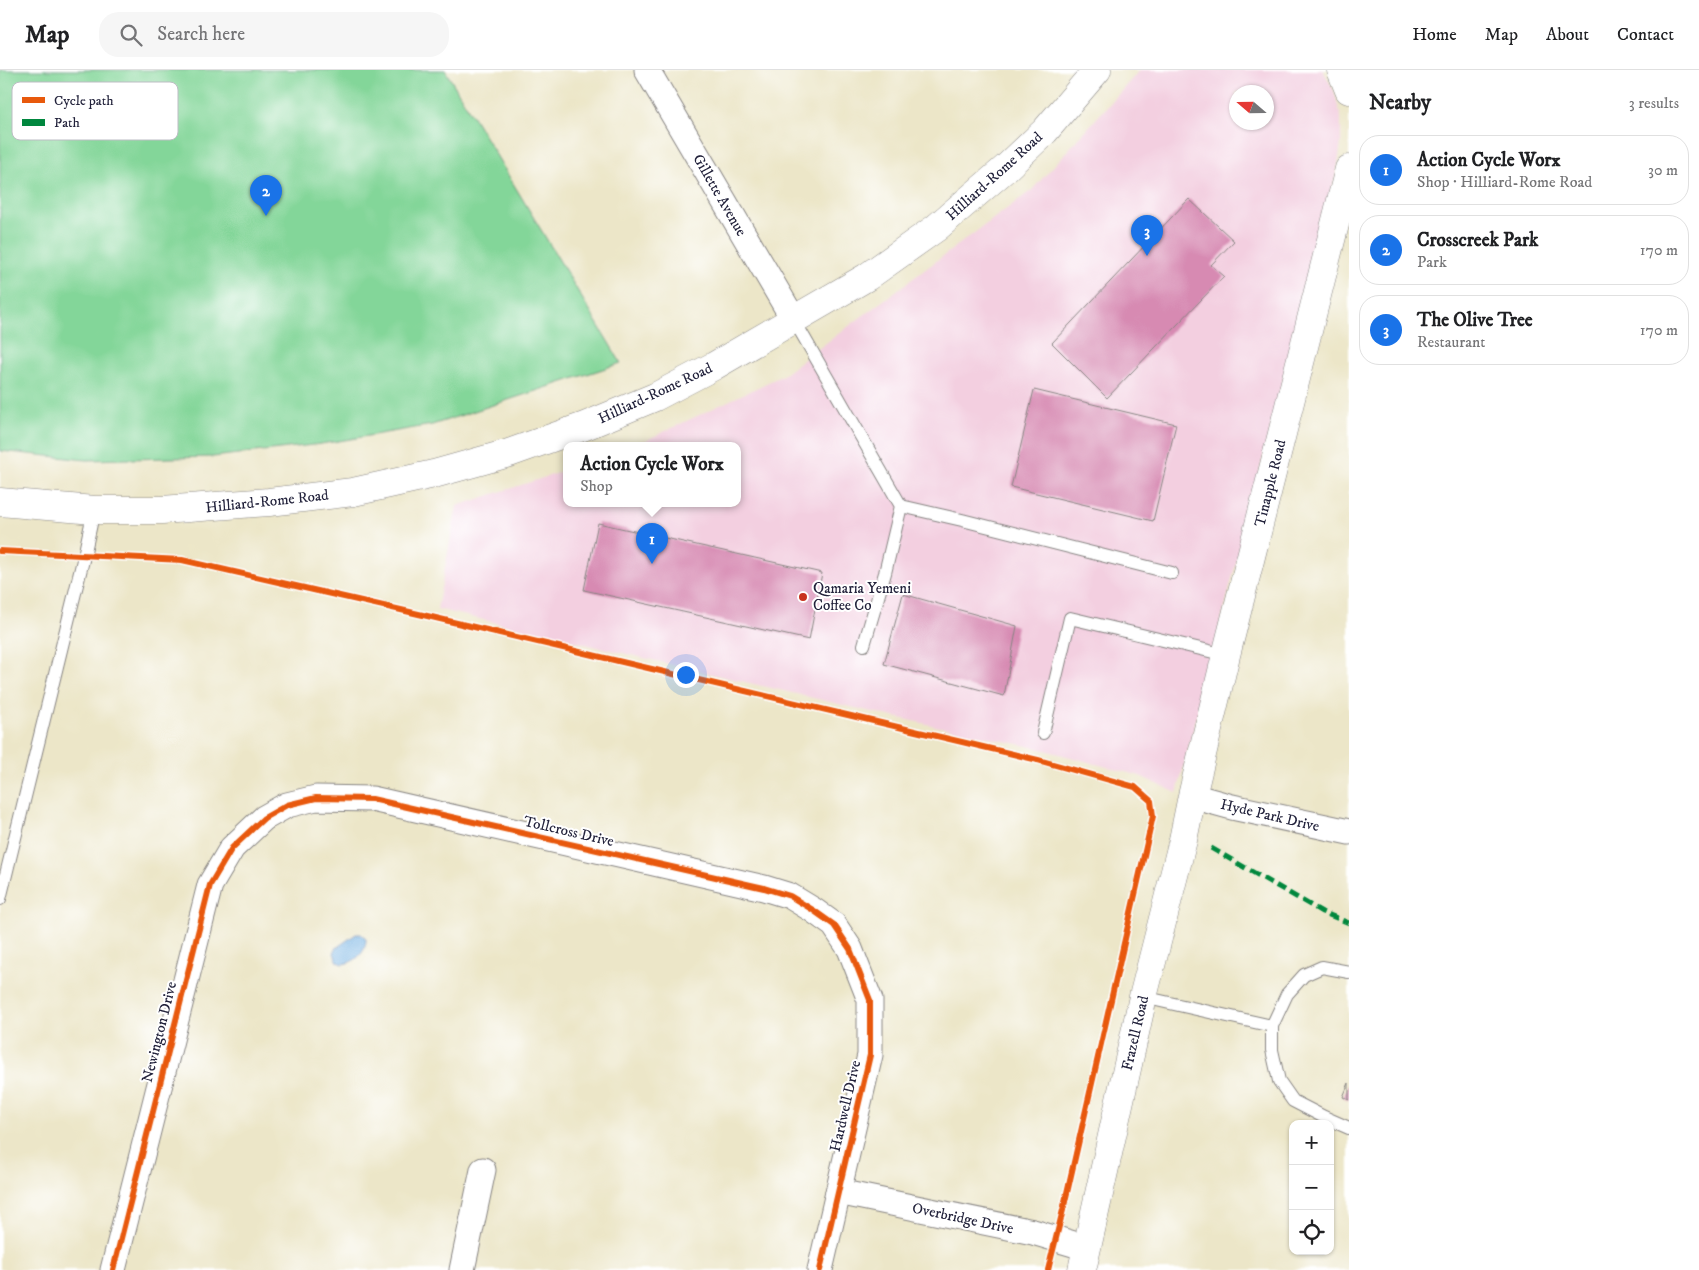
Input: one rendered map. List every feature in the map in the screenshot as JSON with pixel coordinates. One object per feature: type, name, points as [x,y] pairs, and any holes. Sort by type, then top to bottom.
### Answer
[{"type":"main road","name":"Hilliard-Rome Road","points":[[0,502],[94,510],[162,510],[269,502],[353,492],[434,474],[509,453],[585,426],[646,400],[714,366],[867,276],[936,228],[1006,168],[1045,130],[1098,70]]},
{"type":"main road","points":[[1341,70],[1349,90]]},
{"type":"main road","name":"Tinapple Road","points":[[1192,796],[1349,170]]},
{"type":"main road","name":"Frazell Road","points":[[1084,1259],[1143,997],[1183,840],[1192,796]]},
{"type":"street","name":"Gillette Avenue","points":[[646,70],[794,320]]},
{"type":"street","name":"Hyde Park Drive","points":[[1192,796],[1232,807],[1349,832]]},
{"type":"street","name":"Tollcross Drive","points":[[264,818],[287,805],[316,798],[372,799],[712,876],[790,896],[834,925],[850,949]]},
{"type":"street","name":"Newington Drive","points":[[113,1270],[210,885],[232,848],[264,818]]},
{"type":"street","name":"Hardwell Drive","points":[[820,1270],[870,1055],[870,1000],[850,949]]},
{"type":"street","points":[[462,1270],[483,1170]]},
{"type":"street","name":"Overbridge Drive","points":[[838,1192],[1033,1232],[1084,1259]]},
{"type":"lane","points":[[794,320],[901,506],[885,573],[864,645]]},
{"type":"lane","points":[[901,506],[1172,573]]},
{"type":"lane","points":[[0,899],[94,510]]},
{"type":"lane","points":[[1043,734],[1070,618],[1226,655]]},
{"type":"lane","points":[[1349,972],[1322,967],[1304,975],[1287,994],[1272,1026],[1272,1050],[1279,1081],[1293,1101],[1349,1128]]},
{"type":"lane","points":[[1143,997],[1272,1026]]},
{"type":"shaded area","points":[[1140,70],[1323,70],[1334,91],[1341,117],[1341,143],[1337,170],[1177,793],[1140,776],[1041,749],[885,715],[437,609],[457,506],[563,471],[563,507],[741,507],[741,442],[642,442],[783,375],[1032,190]]},
{"type":"green space","points":[[0,70],[445,70],[621,363],[432,425],[321,444],[213,457],[86,460],[0,451]]},
{"type":"water","points":[[356,934],[361,934],[366,938],[364,948],[356,959],[342,964],[337,961],[334,953],[336,948]]},
{"type":"building","points":[[1189,199],[1234,241],[1211,265],[1224,276],[1107,398],[1052,343]]},
{"type":"building","points":[[1034,390],[1176,424],[1153,521],[1011,487]]},
{"type":"building","points":[[598,523],[822,573],[809,640],[584,590]]},
{"type":"building","points":[[903,594],[1017,626],[1004,696],[884,664]]},
{"type":"building","points":[[1349,1083],[1349,1100],[1343,1097]]},
{"type":"marked path","points":[[1211,848],[1322,912],[1349,923]]},
{"type":"cycle path","points":[[0,551],[182,560],[1038,760],[1135,787],[1151,801],[1153,816],[1048,1270]]},
{"type":"cycle path","points":[[113,1270],[210,885],[232,848],[264,818],[287,805],[316,798],[372,799],[764,888],[790,896],[834,925],[850,949],[870,1000],[870,1055],[820,1270]]},
{"type":"place","name":"Crosscreek Park","points":[[266,216]]},
{"type":"place","name":"The Olive Tree","points":[[1147,256]]},
{"type":"place","name":"Action Cycle Worx","points":[[652,564]]},
{"type":"place","name":"Qamaria Yemeni Coffee Co","points":[[803,597]]}]
